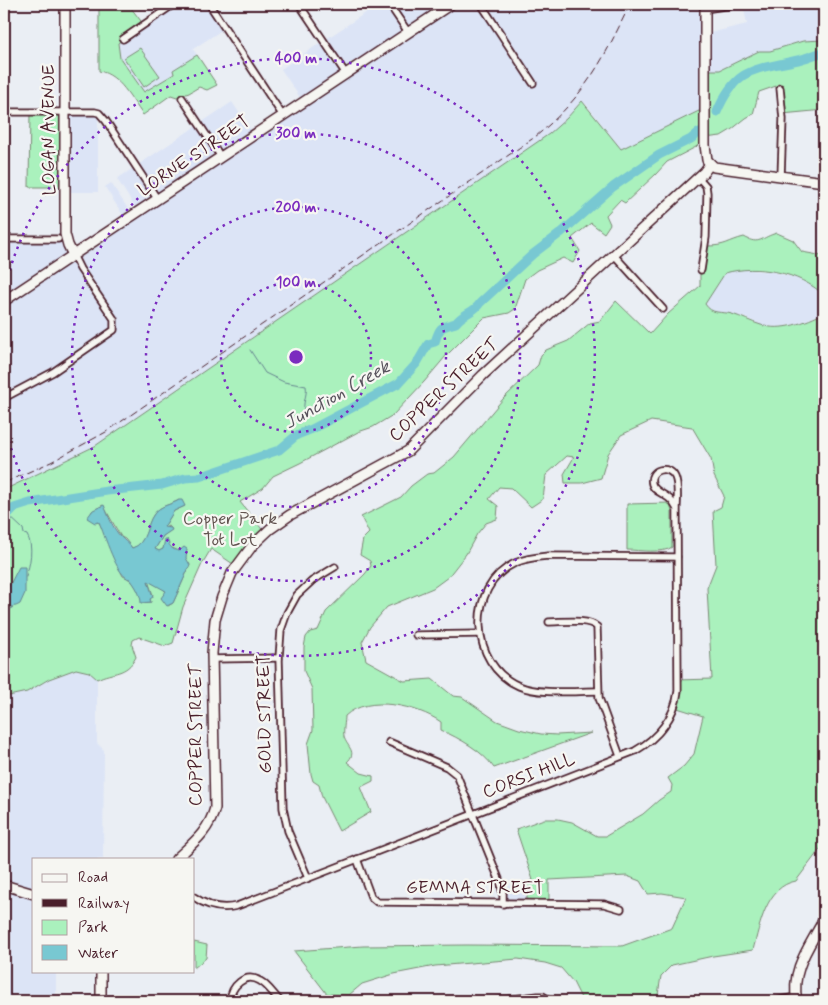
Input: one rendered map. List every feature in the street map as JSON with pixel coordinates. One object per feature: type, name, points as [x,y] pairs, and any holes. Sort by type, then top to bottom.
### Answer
[{"type":"street","name":"LOGAN AVENUE","points":[[65,4],[65,234],[73,255]]},
{"type":"street","points":[[123,39],[174,4]]},
{"type":"street","points":[[209,4],[283,116]]},
{"type":"street","points":[[299,4],[346,74]]},
{"type":"street","points":[[390,4],[408,32]]},
{"type":"street","name":"LORNE STREET","points":[[4,301],[451,4]]},
{"type":"street","points":[[480,4],[533,82]]},
{"type":"street","points":[[737,4],[705,7],[705,151],[707,160],[714,167],[824,182]]},
{"type":"street","points":[[780,88],[783,117],[781,176]]},
{"type":"street","points":[[182,98],[221,157]]},
{"type":"street","points":[[4,112],[95,112],[102,116],[158,200]]},
{"type":"street","name":"COPPER STREET","points":[[177,858],[203,833],[210,823],[215,808],[212,659],[215,620],[232,573],[252,546],[270,529],[290,515],[408,451],[488,371],[710,164]]},
{"type":"street","points":[[698,177],[706,186],[707,193],[706,237],[700,270]]},
{"type":"street","points":[[4,239],[58,239]]},
{"type":"street","points":[[4,398],[53,372],[114,330],[114,319],[80,269],[73,255]]},
{"type":"street","points":[[614,255],[663,309]]},
{"type":"street","name":"CORSI HILL","points":[[195,898],[214,907],[233,907],[640,748],[655,736],[668,720],[676,702],[678,684],[677,509],[675,478],[666,470],[658,471],[652,477],[654,488],[668,497],[677,509]]},
{"type":"street","points":[[598,691],[534,690],[518,686],[503,677],[485,653],[480,634],[481,607],[491,584],[502,571],[513,563],[527,558],[677,557]]},
{"type":"street","name":"GOLD STREET","points":[[308,878],[288,831],[283,808],[279,658],[281,630],[286,613],[306,586],[335,567]]},
{"type":"street","points":[[549,622],[586,622],[597,627],[598,691],[602,712],[620,756]]},
{"type":"street","points":[[416,635],[480,634]]},
{"type":"street","points":[[212,659],[279,658]]},
{"type":"street","points":[[389,742],[456,772],[501,884],[503,904]]},
{"type":"street","name":"GEMMA STREET","points":[[357,859],[371,897],[377,902],[604,904],[621,909]]},
{"type":"street","points":[[4,885],[32,893]]},
{"type":"street","points":[[775,1001],[796,999],[796,974],[824,919]]},
{"type":"street","points":[[101,972],[101,1001]]},
{"type":"street","points":[[230,1001],[232,990],[237,983],[251,979],[263,982],[280,1001]]},
{"type":"street","points":[[496,1001],[538,996],[544,996],[551,1001]]},
{"type":"shaded area","points":[[174,4],[209,4],[225,28],[193,49],[197,55],[173,70],[175,73],[144,93],[120,58],[118,43]]},
{"type":"shaded area","points":[[379,4],[431,4],[437,12],[444,4],[706,4],[706,34],[747,24],[743,4],[824,4],[824,40],[803,41],[770,51],[759,51],[720,70],[706,70],[705,108],[621,149],[586,104],[581,101],[550,134],[95,446],[4,490],[4,238],[65,238],[73,255],[126,220],[105,187],[111,183],[132,215],[138,212],[117,179],[232,102],[254,135],[303,102],[281,69]]},
{"type":"shaded area","points":[[64,111],[98,113],[98,192],[64,192]]},
{"type":"shaded area","points":[[739,269],[773,272],[796,278],[815,287],[824,295],[824,313],[796,324],[779,327],[762,326],[746,318],[714,312],[708,308],[705,304],[725,273]]},
{"type":"shaded area","points":[[76,669],[89,672],[97,679],[97,743],[104,750],[103,858],[32,858],[32,972],[56,972],[56,1001],[4,1001],[4,697],[27,692],[49,679]]},
{"type":"shaded area","points":[[527,882],[527,904],[504,904],[502,888]]},
{"type":"green space","points":[[99,4],[128,4],[144,25],[118,43],[120,58],[144,92],[174,74],[173,70],[197,55],[217,85],[207,90],[199,87],[177,97],[171,95],[143,115],[119,82],[106,73],[99,71]]},
{"type":"green space","name":"Copper Park Tot Lot","points":[[824,40],[824,110],[782,114],[779,85],[759,92],[753,114],[721,136],[705,138],[696,147],[667,162],[625,203],[620,200],[606,215],[610,224],[604,233],[591,223],[572,238],[580,251],[573,263],[563,258],[537,270],[525,279],[515,309],[509,313],[484,318],[446,356],[393,415],[373,427],[358,432],[273,476],[263,488],[240,502],[265,533],[236,566],[211,549],[202,564],[183,607],[173,643],[165,646],[139,637],[133,640],[132,645],[136,657],[128,667],[119,672],[97,679],[89,672],[76,669],[49,679],[27,692],[4,697],[4,490],[95,446],[549,134],[582,101],[621,149],[705,108],[706,70],[720,70],[759,51],[770,51],[803,41]],"holes":[[[179,500],[185,506],[174,511],[164,527],[168,526],[171,530],[163,536],[155,549],[159,551],[163,549],[167,539],[170,547],[179,551],[190,565],[173,603],[168,606],[166,592],[161,587],[148,581],[153,595],[150,599],[151,602],[143,603],[134,583],[123,576],[105,534],[91,512],[103,505],[121,537],[132,548],[137,546],[144,538],[152,517],[157,510]]]},
{"type":"green space","points":[[140,48],[160,76],[144,87],[124,58]]},
{"type":"green space","points":[[64,111],[65,187],[29,187],[30,112]]},
{"type":"green space","points":[[777,233],[793,240],[802,252],[824,256],[824,295],[814,287],[790,276],[777,272],[750,269],[725,273],[705,304],[711,310],[732,314],[769,327],[793,325],[824,313],[824,844],[796,881],[786,884],[771,898],[762,918],[753,950],[672,965],[661,976],[658,995],[651,1001],[582,1000],[573,982],[561,968],[545,963],[518,959],[435,966],[394,974],[362,984],[349,995],[327,994],[294,951],[363,946],[622,946],[672,928],[686,897],[662,893],[648,894],[640,881],[627,876],[549,880],[549,904],[527,904],[527,882],[533,880],[516,829],[544,819],[558,819],[572,822],[597,836],[606,836],[643,814],[671,792],[672,785],[668,778],[684,766],[694,754],[703,716],[674,707],[677,680],[712,679],[707,588],[716,565],[713,511],[721,507],[724,496],[714,476],[711,459],[692,427],[651,421],[621,435],[608,454],[601,478],[582,483],[565,483],[564,474],[574,457],[567,456],[546,475],[543,499],[531,507],[511,488],[499,487],[489,499],[498,506],[497,519],[486,523],[448,577],[433,588],[387,607],[370,627],[362,642],[366,660],[404,681],[432,679],[453,696],[462,697],[497,721],[541,734],[591,733],[494,768],[477,750],[441,730],[441,722],[420,711],[407,707],[379,704],[366,705],[355,709],[345,716],[344,737],[352,752],[347,762],[361,773],[373,776],[373,781],[361,787],[371,812],[339,831],[322,797],[319,785],[313,781],[311,774],[308,744],[313,730],[312,689],[304,671],[304,647],[306,637],[310,632],[318,630],[326,612],[371,566],[370,561],[360,555],[363,539],[369,533],[361,517],[401,497],[411,486],[427,474],[434,473],[454,457],[503,399],[538,365],[541,355],[546,350],[568,341],[590,323],[600,321],[616,301],[650,334],[668,314],[700,286],[700,266],[706,237],[708,246],[714,246],[744,237],[757,241]]},
{"type":"green space","points":[[669,503],[672,511],[672,547],[657,551],[627,550],[627,504]]},
{"type":"green space","points":[[195,942],[207,945],[206,958],[195,967]]},
{"type":"water","points":[[182,500],[185,506],[174,511],[164,527],[171,528],[172,530],[163,536],[155,549],[159,551],[163,549],[165,539],[167,539],[174,550],[179,551],[184,547],[187,549],[186,558],[190,565],[173,603],[167,606],[161,598],[166,591],[148,581],[153,597],[150,599],[151,602],[141,603],[139,593],[134,584],[120,571],[99,522],[95,523],[87,518],[93,510],[104,505],[116,530],[132,548],[141,542],[156,511]]},
{"type":"water","points":[[19,567],[25,567],[25,593],[20,604],[12,607],[6,606],[4,605],[4,596]]},
{"type":"waterway","name":"Junction Creek","points":[[717,112],[732,86],[749,72],[824,52]]},
{"type":"waterway","name":"Junction Creek","points":[[4,518],[14,508],[30,503],[162,485],[185,478],[199,477],[279,450],[297,435],[399,383],[417,363],[428,344],[435,342],[442,328],[456,323],[475,309],[533,254],[562,232],[613,187],[659,155],[691,139],[698,133]]},
{"type":"waterway","points":[[250,350],[265,373],[284,382],[306,386],[305,413]]},
{"type":"waterway","name":"Junction Creek","points":[[303,432],[304,427]]},
{"type":"waterway","points":[[8,515],[23,529],[24,534],[27,535],[29,540],[31,556],[26,577]]},
{"type":"waterway","points":[[4,615],[14,606]]},
{"type":"railway","points":[[4,483],[51,462],[106,432],[535,137],[580,92],[611,43],[630,4]]}]
